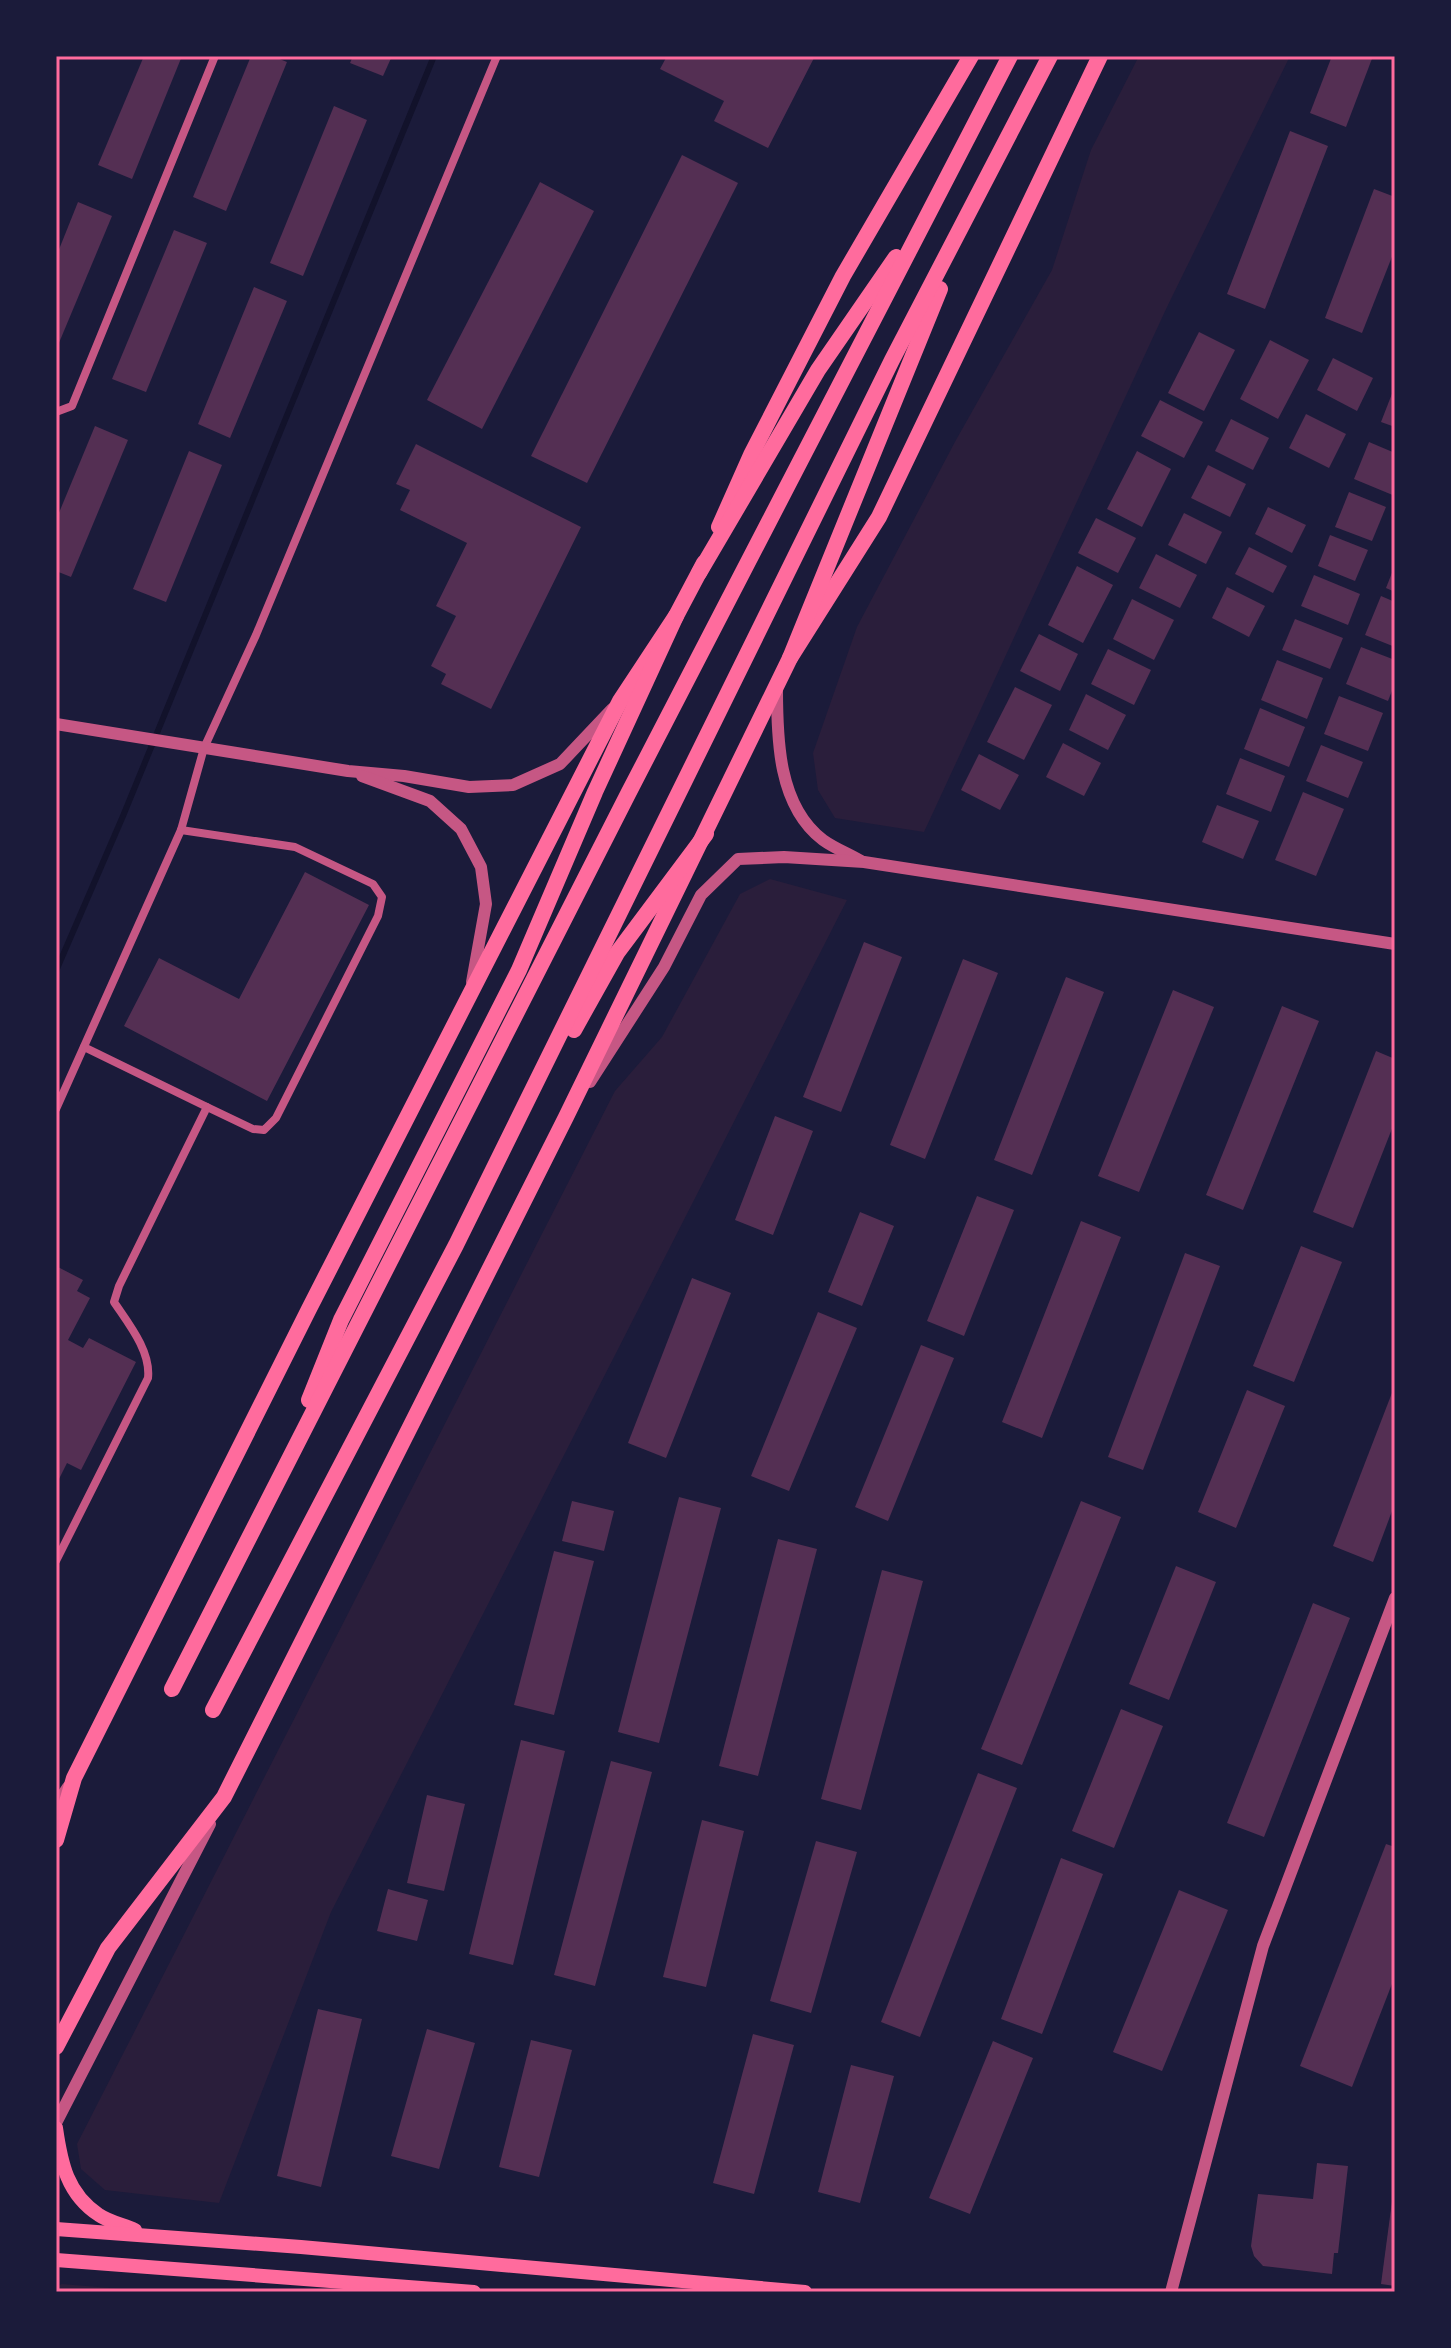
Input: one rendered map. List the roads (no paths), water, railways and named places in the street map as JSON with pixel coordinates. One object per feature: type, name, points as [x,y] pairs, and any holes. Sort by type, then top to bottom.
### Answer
[{"type":"main road","points":[[699,573],[751,455],[843,276],[971,56]]},
{"type":"main road","points":[[172,1689],[629,792],[1010,56]]},
{"type":"main road","points":[[213,1710],[456,1245],[892,360],[1050,56]]},
{"type":"main road","points":[[790,658],[879,517],[1100,56]]},
{"type":"main road","points":[[270,1497],[341,1320],[519,970],[595,792],[676,616],[818,370],[934,204]]},
{"type":"main road","points":[[56,2047],[108,1948],[224,1797],[566,1117],[777,689],[971,212]]},
{"type":"main road","points":[[56,1840],[74,1778],[301,1323],[620,701],[676,616]]},
{"type":"main road","points":[[456,1245],[617,953],[706,834]]},
{"type":"main road","points":[[56,2125],[62,2169],[78,2196],[100,2216],[150,2236]]},
{"type":"main road","points":[[56,2229],[805,2292]]},
{"type":"main road","points":[[56,2260],[294,2286],[474,2292]]},
{"type":"street","points":[[56,412],[72,406],[215,56]]},
{"type":"street","points":[[56,1109],[181,830],[204,748],[256,635],[497,56]]},
{"type":"street","points":[[777,689],[777,727],[784,774],[798,812],[822,839],[864,862]]},
{"type":"street","points":[[56,724],[348,771],[469,787],[513,785],[560,764],[620,701]]},
{"type":"street","points":[[348,771],[430,801],[461,829],[481,867],[486,904],[469,999]]},
{"type":"street","points":[[84,1047],[253,1129],[264,1130],[276,1118],[378,916],[382,897],[373,884],[295,847],[181,830]]},
{"type":"street","points":[[566,1117],[641,1005],[701,895],[738,859],[784,857],[864,862],[1395,944]]},
{"type":"street","points":[[56,1561],[148,1378],[149,1366],[141,1346],[114,1302],[207,1107]]},
{"type":"street","points":[[1171,2292],[1263,1946],[1395,1598]]},
{"type":"street","points":[[56,1805],[74,1778]]},
{"type":"street","points":[[56,2125],[224,1797]]},
{"type":"waterway","points":[[56,971],[123,816],[434,56]]}]
